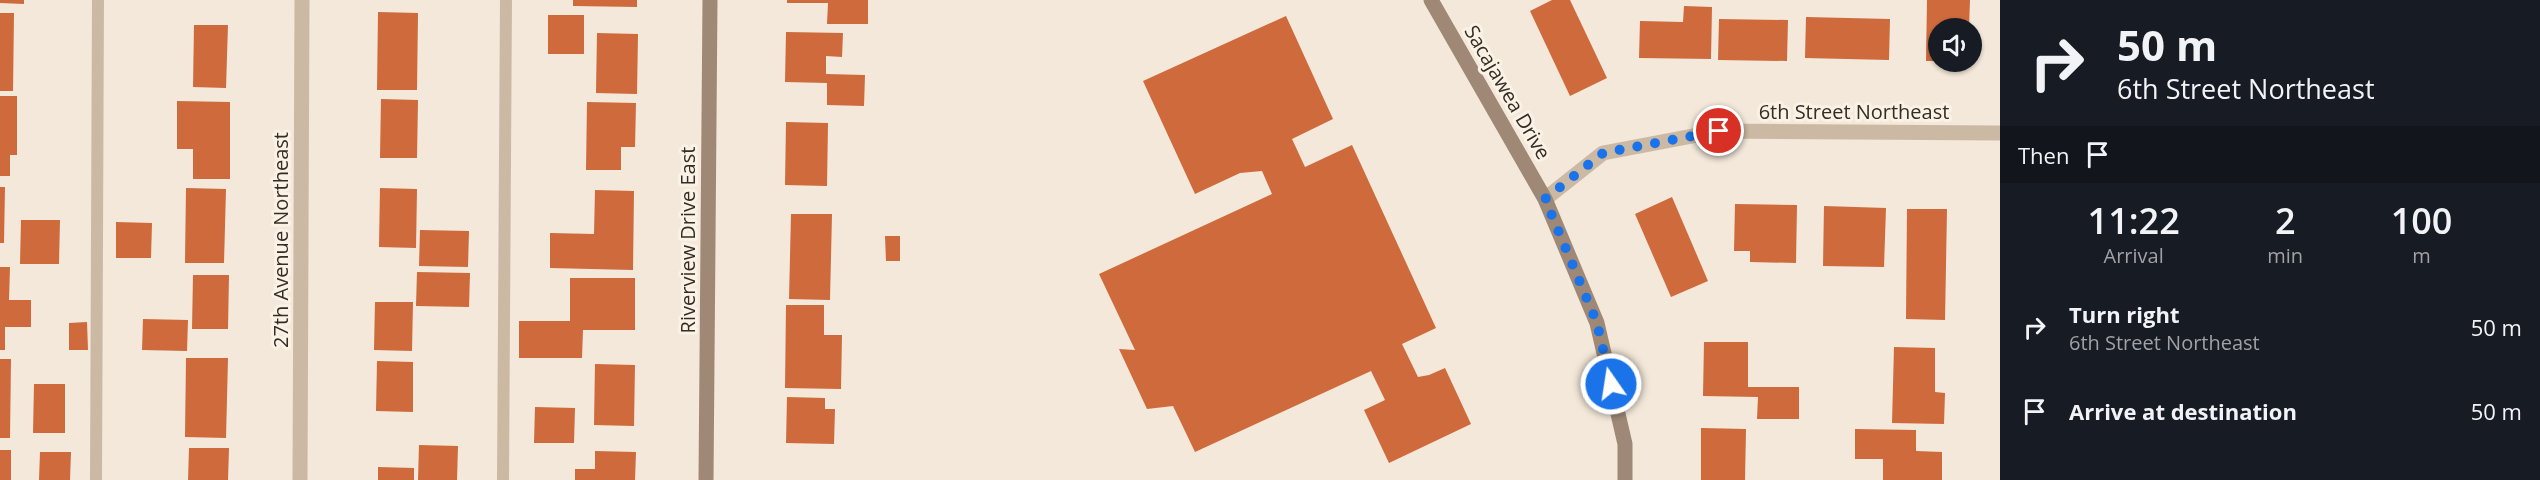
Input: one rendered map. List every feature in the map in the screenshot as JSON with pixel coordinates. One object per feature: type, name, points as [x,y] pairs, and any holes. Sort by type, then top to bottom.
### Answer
[{"type":"street","name":"27th Avenue Northeast","points":[[300,480],[302,0]]},
{"type":"street","name":"Riverview Drive East","points":[[706,480],[710,0]]},
{"type":"street","name":"Sacajawea Drive","points":[[1431,0],[1545,199],[1597,323],[1625,444],[1625,480]]},
{"type":"street","name":"6th Street Northeast","points":[[1545,199],[1603,153],[1719,131],[2000,133]]},
{"type":"lane","points":[[96,480],[98,0]]},
{"type":"lane","points":[[503,480],[506,0]]},
{"type":"building","points":[[0,0],[24,0],[24,4],[0,3]]},
{"type":"building","points":[[573,0],[637,0],[637,7],[573,6]]},
{"type":"building","points":[[787,0],[868,0],[868,24],[827,24],[828,3],[787,3]]},
{"type":"building","points":[[1552,0],[1570,0],[1607,78],[1570,96],[1530,11]]},
{"type":"building","points":[[1927,0],[1970,0],[1969,18],[1928,18],[1928,61],[1926,61]]},
{"type":"building","points":[[1684,6],[1712,7],[1711,59],[1639,58],[1640,21],[1683,22]]},
{"type":"building","points":[[378,12],[418,13],[417,90],[377,90]]},
{"type":"building","points":[[0,13],[14,13],[13,91],[0,91]]},
{"type":"building","points":[[548,15],[584,15],[584,54],[548,54]]},
{"type":"building","points":[[1286,16],[1333,119],[1292,139],[1305,167],[1352,145],[1436,328],[1402,344],[1418,377],[1445,368],[1471,424],[1389,463],[1364,410],[1385,400],[1371,371],[1195,452],[1173,406],[1147,409],[1119,349],[1135,350],[1099,274],[1272,194],[1262,171],[1240,173],[1195,194],[1143,81]]},
{"type":"building","points":[[1806,17],[1890,19],[1889,60],[1805,58]]},
{"type":"building","points":[[1719,19],[1788,20],[1787,61],[1718,60]]},
{"type":"building","points":[[194,25],[228,25],[226,88],[193,87]]},
{"type":"building","points":[[786,32],[843,33],[842,57],[826,56],[826,74],[865,75],[864,106],[827,105],[827,83],[785,82]]},
{"type":"building","points":[[597,33],[638,34],[637,94],[596,93]]},
{"type":"building","points":[[0,96],[17,96],[17,155],[10,155],[10,176],[0,176]]},
{"type":"building","points":[[381,99],[418,100],[417,158],[380,158]]},
{"type":"building","points":[[177,101],[230,102],[230,179],[193,179],[193,149],[177,149]]},
{"type":"building","points":[[587,102],[636,103],[635,147],[621,147],[621,170],[586,170]]},
{"type":"building","points":[[786,122],[828,123],[827,186],[785,185]]},
{"type":"building","points":[[0,187],[5,187],[4,243],[0,243]]},
{"type":"building","points":[[186,188],[226,189],[224,263],[185,263]]},
{"type":"building","points":[[380,188],[417,189],[416,248],[379,247]]},
{"type":"building","points":[[595,190],[634,191],[633,270],[550,268],[550,233],[594,234]]},
{"type":"building","points":[[1672,197],[1708,281],[1671,297],[1635,214]]},
{"type":"building","points":[[1735,204],[1797,205],[1796,263],[1750,262],[1750,251],[1734,251]]},
{"type":"building","points":[[1824,206],[1886,208],[1884,267],[1823,266]]},
{"type":"building","points":[[1907,209],[1947,209],[1945,320],[1906,319]]},
{"type":"building","points":[[791,214],[832,214],[830,300],[789,299]]},
{"type":"building","points":[[21,220],[60,220],[59,264],[20,264]]},
{"type":"building","points":[[116,222],[152,223],[151,258],[116,258]]},
{"type":"building","points":[[420,230],[469,231],[468,267],[419,266]]},
{"type":"building","points":[[885,236],[900,236],[900,261],[886,261]]},
{"type":"building","points":[[0,267],[10,267],[9,300],[31,300],[31,327],[5,327],[5,350],[0,350]]},
{"type":"building","points":[[417,272],[470,273],[469,307],[416,306]]},
{"type":"building","points":[[193,275],[229,275],[228,329],[192,329]]},
{"type":"building","points":[[570,278],[635,278],[635,330],[583,330],[582,358],[519,358],[519,321],[570,321]]},
{"type":"building","points":[[375,302],[413,302],[412,351],[374,350]]},
{"type":"building","points":[[786,305],[824,305],[824,335],[842,335],[841,389],[785,388]]},
{"type":"building","points":[[143,319],[188,320],[187,351],[142,350]]},
{"type":"building","points":[[87,322],[88,350],[69,350],[69,323]]},
{"type":"building","points":[[1704,342],[1748,342],[1748,387],[1799,387],[1799,419],[1757,419],[1758,397],[1703,396]]},
{"type":"building","points":[[1894,347],[1935,348],[1935,392],[1945,393],[1944,424],[1892,423]]},
{"type":"building","points":[[186,358],[228,358],[226,438],[185,437]]},
{"type":"building","points":[[0,359],[11,359],[10,438],[0,438]]},
{"type":"building","points":[[377,361],[413,362],[413,412],[376,411]]},
{"type":"building","points":[[595,364],[635,365],[634,426],[594,425]]},
{"type":"building","points":[[34,384],[65,384],[65,433],[33,433]]},
{"type":"building","points":[[787,397],[825,398],[825,409],[835,409],[834,444],[786,443]]},
{"type":"building","points":[[535,407],[575,408],[574,443],[534,443]]},
{"type":"building","points":[[1701,428],[1746,429],[1745,480],[1701,480]]},
{"type":"building","points":[[1855,429],[1916,430],[1916,451],[1942,452],[1942,480],[1883,480],[1883,459],[1855,459]]},
{"type":"building","points":[[419,445],[458,446],[457,480],[418,480]]},
{"type":"building","points":[[189,448],[229,448],[228,480],[188,480]]},
{"type":"building","points":[[0,450],[11,450],[11,480],[0,480]]},
{"type":"building","points":[[595,451],[636,452],[635,480],[575,480],[575,469],[595,469]]},
{"type":"building","points":[[40,452],[71,452],[70,480],[39,480]]},
{"type":"building","points":[[378,467],[414,468],[414,480],[378,480]]},
{"type":"route","points":[[1611,384],[1597,323],[1545,199],[1603,153],[1719,131]]}]
